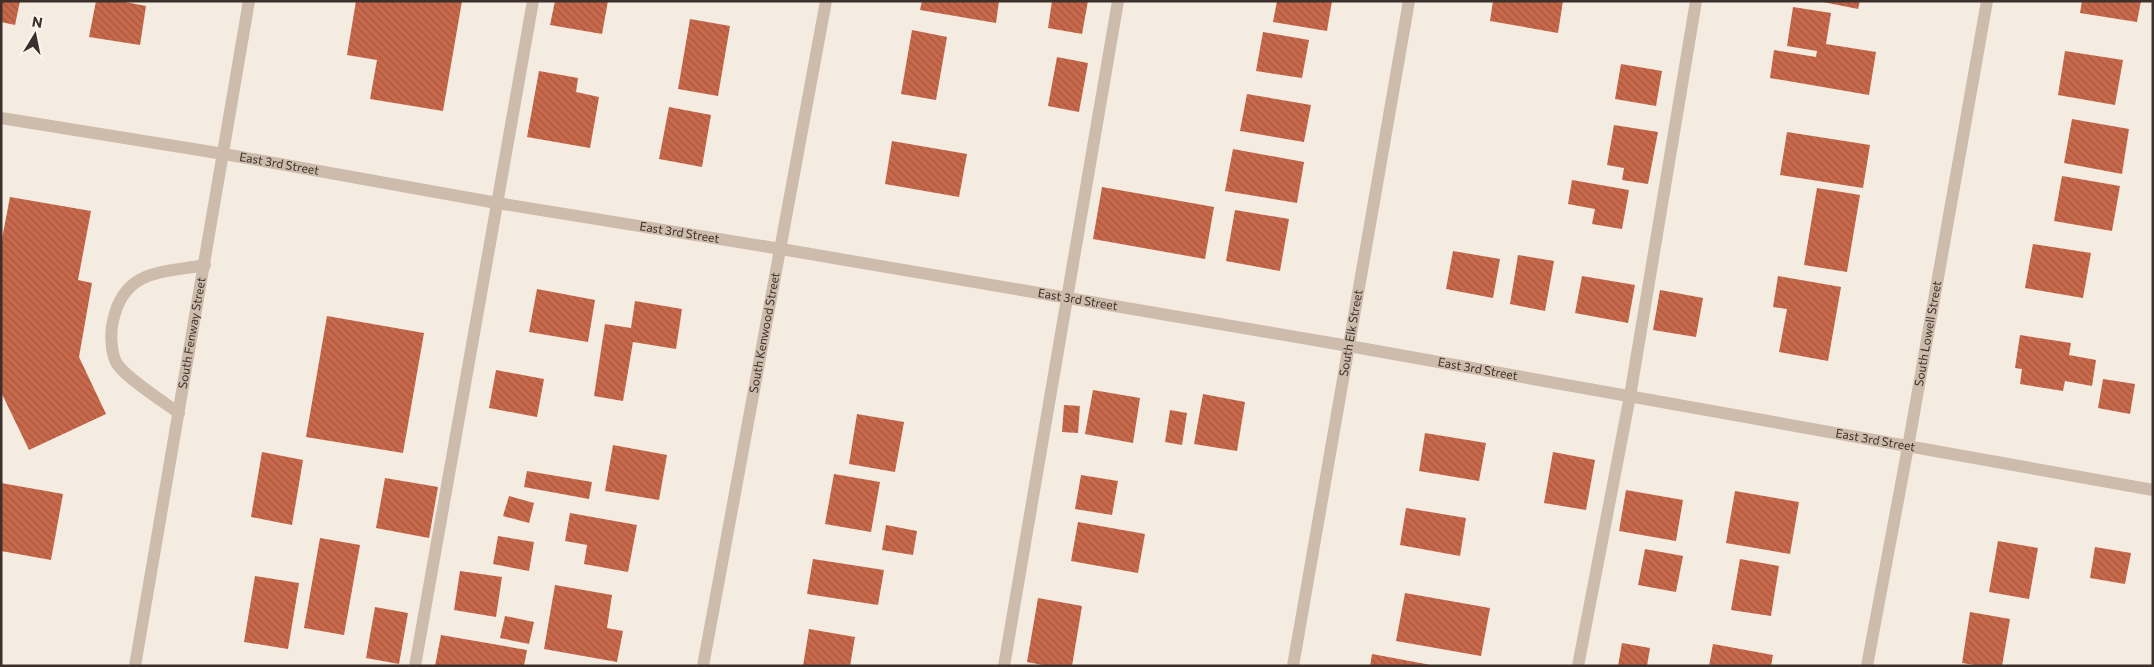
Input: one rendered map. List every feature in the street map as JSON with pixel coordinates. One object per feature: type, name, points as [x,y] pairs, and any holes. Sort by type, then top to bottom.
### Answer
[{"type":"street","name":"South Fenway Street","points":[[135,666],[250,1]]},
{"type":"street","points":[[415,666],[533,1]]},
{"type":"street","name":"South Kenwood Street","points":[[703,666],[826,1]]},
{"type":"street","points":[[1004,666],[1118,1]]},
{"type":"street","name":"South Elk Street","points":[[1293,666],[1409,1]]},
{"type":"street","points":[[1578,666],[1630,396],[1696,1]]},
{"type":"street","name":"South Lowell Street","points":[[1867,666],[1987,1]]},
{"type":"street","name":"East 3rd Street","points":[[1,118],[224,154],[497,203],[781,249],[1350,346],[2153,490]]},
{"type":"street","points":[[179,413],[137,383],[116,363],[110,332],[116,304],[129,286],[148,275],[204,265]]},
{"type":"building","points":[[1,1],[20,1],[15,25],[1,22]]},
{"type":"building","points":[[96,1],[120,1],[146,6],[140,45],[89,37]]},
{"type":"building","points":[[356,1],[462,1],[443,111],[370,99],[377,60],[347,55]]},
{"type":"building","points":[[555,1],[608,1],[602,34],[550,25]]},
{"type":"building","points":[[922,1],[999,1],[996,23],[920,10]]},
{"type":"building","points":[[1052,1],[1088,1],[1082,34],[1048,28]]},
{"type":"building","points":[[1277,1],[1332,1],[1327,31],[1273,22]]},
{"type":"building","points":[[1493,1],[1563,1],[1558,33],[1490,21]]},
{"type":"building","points":[[1818,1],[1860,1],[1858,9]]},
{"type":"building","points":[[2082,1],[2141,1],[2137,22],[2080,13]]},
{"type":"building","points":[[1793,7],[1831,13],[1826,44],[1876,52],[1869,95],[1770,78],[1774,50],[1816,57],[1817,51],[1787,46]]},
{"type":"building","points":[[690,19],[730,26],[718,96],[678,89]]},
{"type":"building","points":[[912,30],[947,37],[936,100],[901,94]]},
{"type":"building","points":[[1263,32],[1309,40],[1302,78],[1256,71]]},
{"type":"building","points":[[2065,51],[2123,60],[2115,105],[2058,95]]},
{"type":"building","points":[[1057,57],[1088,63],[1079,112],[1048,106]]},
{"type":"building","points":[[1621,64],[1662,71],[1656,106],[1615,99]]},
{"type":"building","points":[[539,71],[578,78],[576,92],[599,97],[590,148],[527,137]]},
{"type":"building","points":[[1247,94],[1311,105],[1304,142],[1240,131]]},
{"type":"building","points":[[669,107],[711,115],[702,167],[659,159]]},
{"type":"building","points":[[2072,119],[2129,129],[2122,174],[2064,163]]},
{"type":"building","points":[[1614,125],[1658,132],[1648,184],[1622,180],[1624,168],[1607,165]]},
{"type":"building","points":[[1787,132],[1870,145],[1863,188],[1780,175]]},
{"type":"building","points":[[892,141],[967,154],[959,197],[885,184]]},
{"type":"building","points":[[1233,149],[1304,162],[1297,203],[1225,191]]},
{"type":"building","points":[[2062,176],[2120,186],[2112,231],[2054,221]]},
{"type":"building","points":[[1572,180],[1629,190],[1622,229],[1592,224],[1595,209],[1568,204]]},
{"type":"building","points":[[1102,187],[1214,207],[1205,259],[1093,239]]},
{"type":"building","points":[[1817,188],[1860,195],[1847,272],[1804,265]]},
{"type":"building","points":[[10,197],[91,211],[78,280],[92,283],[79,357],[106,414],[29,450],[1,392],[1,244]]},
{"type":"building","points":[[1235,210],[1289,219],[1280,271],[1226,261]]},
{"type":"building","points":[[2033,244],[2091,253],[2083,298],[2025,288]]},
{"type":"building","points":[[1453,251],[1500,259],[1493,298],[1446,289]]},
{"type":"building","points":[[1518,255],[1554,261],[1545,311],[1510,304]]},
{"type":"building","points":[[1582,276],[1635,285],[1628,323],[1575,313]]},
{"type":"building","points":[[1778,276],[1841,287],[1828,361],[1779,352],[1787,309],[1773,307]]},
{"type":"building","points":[[537,289],[595,300],[588,342],[529,332]]},
{"type":"building","points":[[1660,290],[1703,298],[1696,337],[1653,330]]},
{"type":"building","points":[[635,301],[682,309],[676,349],[633,342],[623,401],[594,396],[605,324],[631,328]]},
{"type":"building","points":[[327,316],[424,333],[403,453],[306,437]]},
{"type":"building","points":[[2020,335],[2071,343],[2069,355],[2096,360],[2092,386],[2065,381],[2063,391],[2020,384],[2022,369],[2015,368]]},
{"type":"building","points":[[496,370],[544,379],[537,417],[489,408]]},
{"type":"building","points":[[2103,379],[2135,384],[2130,414],[2098,408]]},
{"type":"building","points":[[1093,390],[1140,398],[1133,443],[1085,434]]},
{"type":"building","points":[[1203,394],[1245,402],[1237,451],[1194,444]]},
{"type":"building","points":[[1064,405],[1080,406],[1078,433],[1062,432]]},
{"type":"building","points":[[1170,410],[1187,413],[1182,445],[1165,442]]},
{"type":"building","points":[[857,414],[904,422],[895,472],[849,464]]},
{"type":"building","points":[[1425,433],[1486,443],[1479,481],[1419,471]]},
{"type":"building","points":[[613,445],[667,455],[659,500],[605,491]]},
{"type":"building","points":[[262,452],[303,460],[292,525],[251,517]]},
{"type":"building","points":[[1553,452],[1595,460],[1586,510],[1544,503]]},
{"type":"building","points":[[527,471],[592,482],[589,499],[524,487]]},
{"type":"building","points":[[834,474],[880,482],[871,532],[825,524]]},
{"type":"building","points":[[1081,475],[1118,481],[1112,515],[1075,509]]},
{"type":"building","points":[[385,478],[438,487],[429,538],[376,528]]},
{"type":"building","points":[[1,483],[63,494],[51,560],[1,551]]},
{"type":"building","points":[[1626,490],[1683,500],[1676,541],[1619,531]]},
{"type":"building","points":[[1735,491],[1799,502],[1790,554],[1726,543]]},
{"type":"building","points":[[509,496],[534,503],[529,523],[503,516]]},
{"type":"building","points":[[1406,508],[1466,518],[1460,556],[1400,545]]},
{"type":"building","points":[[570,513],[637,525],[628,572],[584,564],[587,545],[565,541]]},
{"type":"building","points":[[1078,522],[1145,534],[1138,573],[1071,561]]},
{"type":"building","points":[[886,525],[917,531],[913,555],[882,550]]},
{"type":"building","points":[[498,536],[534,542],[529,571],[493,564]]},
{"type":"building","points":[[320,538],[360,545],[344,635],[304,628]]},
{"type":"building","points":[[1998,541],[2038,548],[2029,599],[1989,592]]},
{"type":"building","points":[[2095,547],[2131,553],[2125,584],[2090,578]]},
{"type":"building","points":[[1645,549],[1683,556],[1676,592],[1638,585]]},
{"type":"building","points":[[813,559],[884,570],[878,605],[807,594]]},
{"type":"building","points":[[1740,559],[1779,566],[1771,616],[1731,610]]},
{"type":"building","points":[[460,571],[502,577],[496,617],[454,610]]},
{"type":"building","points":[[255,576],[299,583],[288,649],[244,642]]},
{"type":"building","points":[[555,585],[612,595],[607,628],[623,631],[617,662],[544,649]]},
{"type":"building","points":[[1405,593],[1490,608],[1481,656],[1396,641]]},
{"type":"building","points":[[1038,598],[1082,606],[1072,666],[1048,666],[1027,662]]},
{"type":"building","points":[[375,607],[408,613],[399,664],[366,658]]},
{"type":"building","points":[[1970,612],[2010,619],[2002,666],[1981,666],[1962,663]]},
{"type":"building","points":[[505,616],[534,622],[529,644],[500,638]]},
{"type":"building","points":[[809,629],[855,637],[850,666],[803,666]]},
{"type":"building","points":[[441,635],[527,650],[524,666],[435,666]]},
{"type":"building","points":[[1622,643],[1650,648],[1647,666],[1618,666]]},
{"type":"building","points":[[1713,644],[1773,655],[1771,666],[1709,666]]},
{"type":"building","points":[[1372,654],[1431,665],[1431,666],[1370,666]]}]
